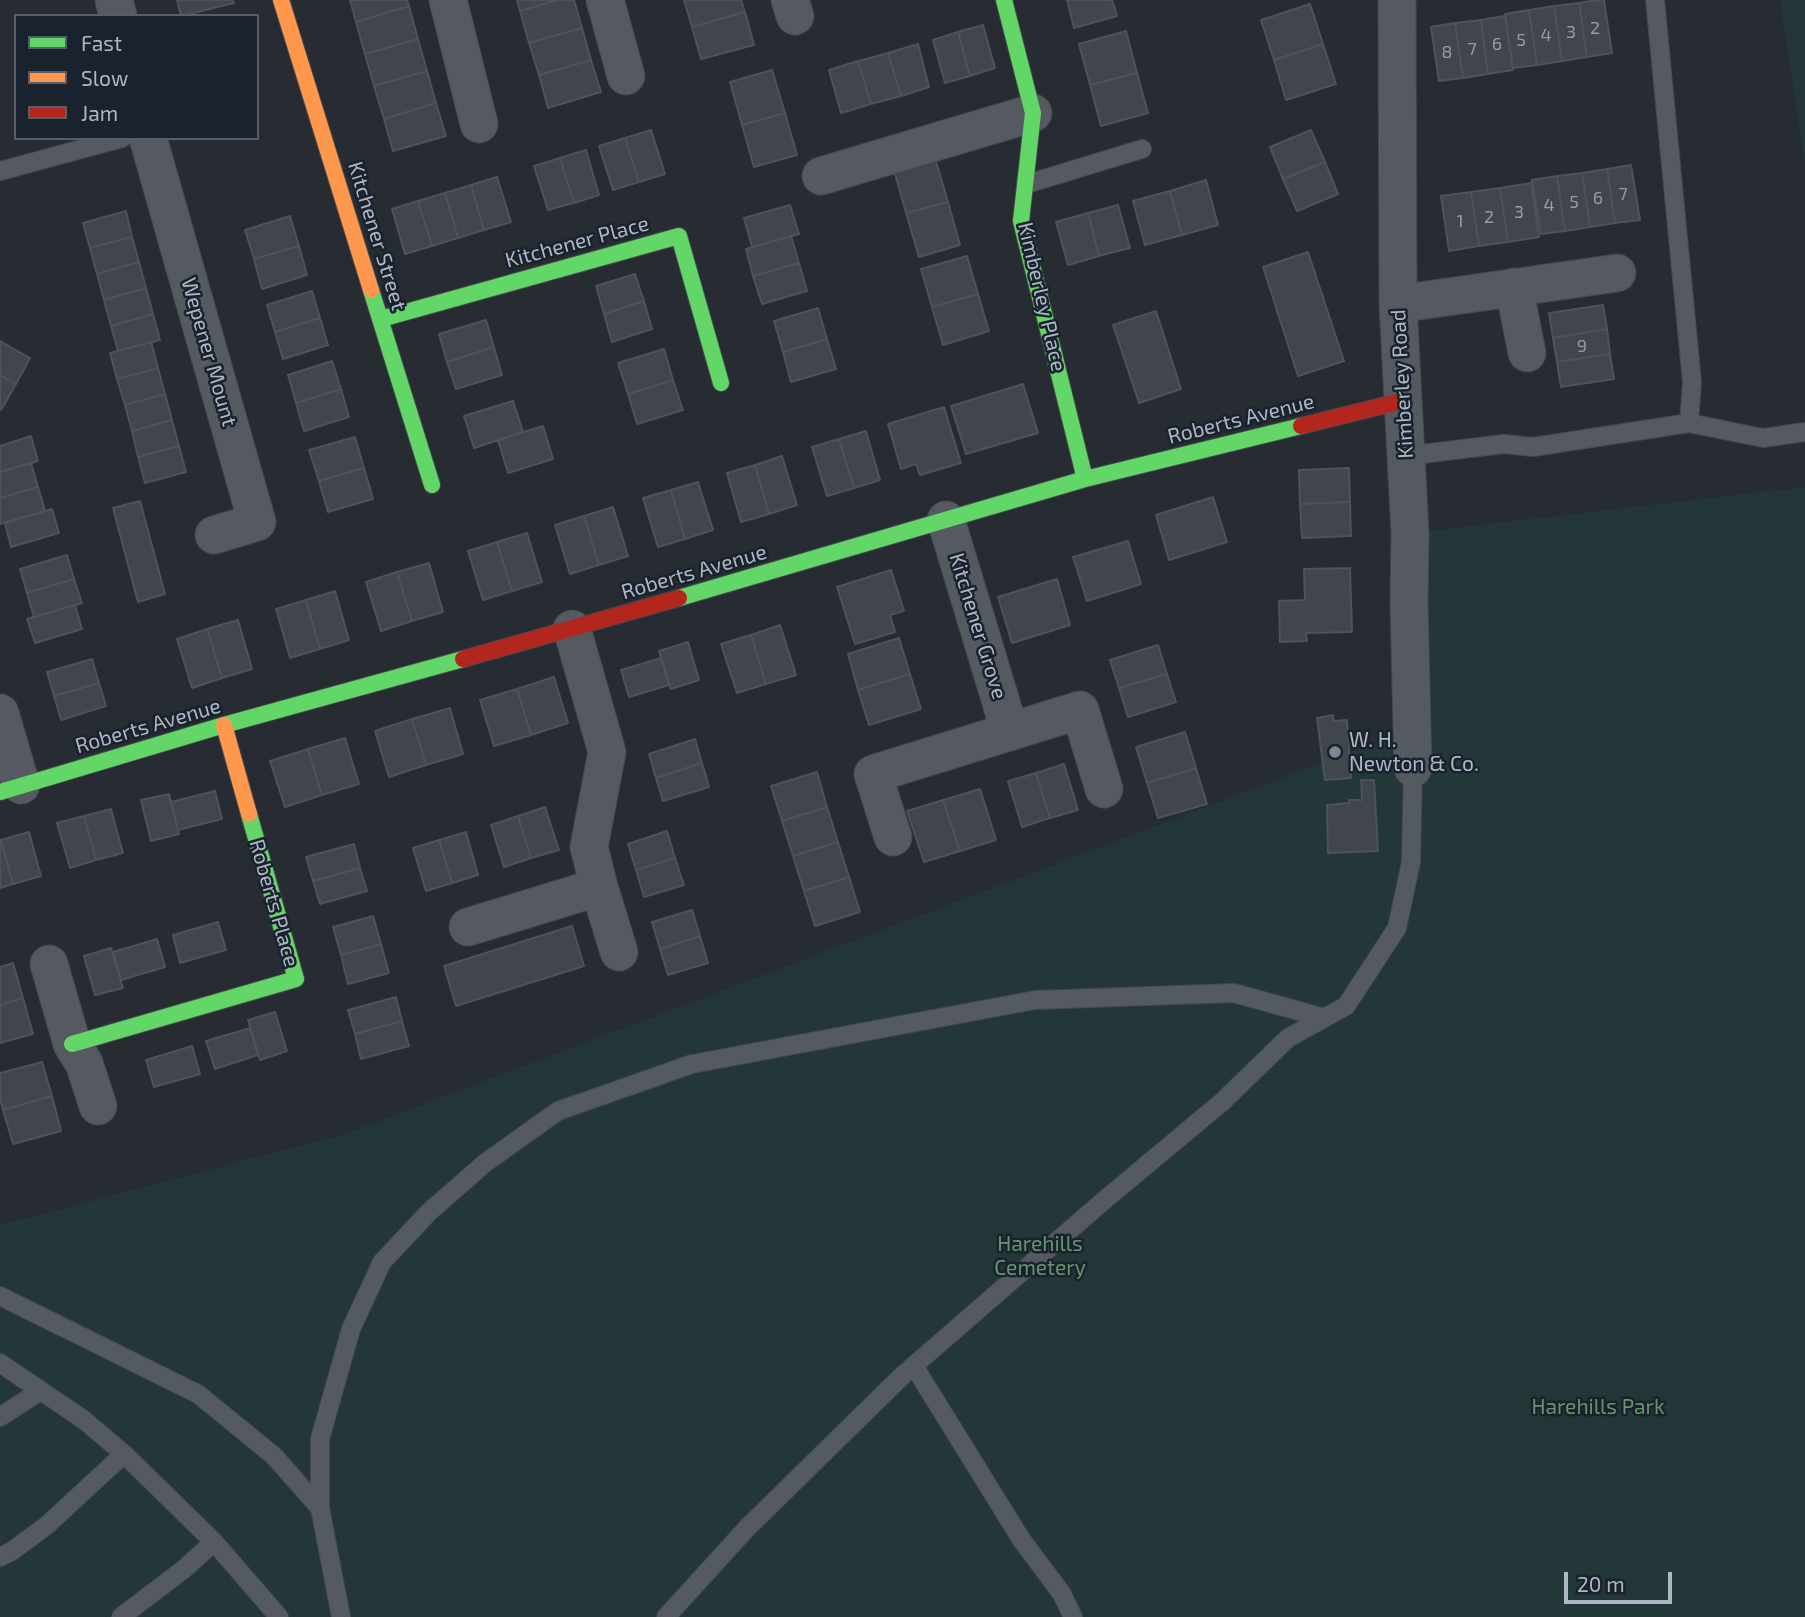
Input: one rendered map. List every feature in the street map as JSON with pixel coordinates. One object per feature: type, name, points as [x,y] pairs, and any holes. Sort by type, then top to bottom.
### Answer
[{"type":"street","name":"Kitchener Street","points":[[281,0],[432,485]]},
{"type":"street","points":[[448,0],[479,124]]},
{"type":"street","points":[[605,0],[626,76]]},
{"type":"street","name":"Kimberley Place","points":[[1004,0],[1033,113],[1021,221],[1085,479]]},
{"type":"street","name":"Kimberley Road","points":[[1397,0],[1398,304],[1410,533],[1413,768]]},
{"type":"street","points":[[821,176],[1033,113]]},
{"type":"street","name":"Wepener Mount","points":[[149,140],[257,522],[214,535]]},
{"type":"street","name":"Kitchener Place","points":[[381,319],[679,236],[721,383]]},
{"type":"street","points":[[1398,304],[1617,273]]},
{"type":"street","points":[[1514,287],[1527,353]]},
{"type":"street","name":"Roberts Avenue","points":[[11,789],[224,725],[572,629],[1085,479],[1402,401]]},
{"type":"street","name":"Kitchener Grove","points":[[946,520],[1010,732]]},
{"type":"street","points":[[572,629],[607,752],[589,847],[619,953]]},
{"type":"street","points":[[893,837],[873,774],[1080,710],[1104,789]]},
{"type":"street","points":[[0,713],[11,789]]},
{"type":"street","name":"Roberts Place","points":[[72,1044],[296,979],[224,725]]},
{"type":"street","points":[[468,927],[599,887]]},
{"type":"street","points":[[49,964],[72,1044],[84,1063],[98,1106]]},
{"type":"lane","points":[[1655,0],[1692,382],[1689,423]]},
{"type":"lane","points":[[0,171],[115,140]]},
{"type":"lane","points":[[1027,184],[1142,149]]},
{"type":"lane","points":[[1405,456],[1504,444],[1532,447],[1689,423],[1763,438],[1805,432]]},
{"type":"lane","points":[[666,1617],[747,1528],[914,1366],[1222,1102],[1288,1038],[1346,1006],[1396,928],[1411,862],[1413,768]]},
{"type":"lane","points":[[341,1617],[320,1508],[320,1439],[351,1329],[382,1262],[429,1212],[485,1163],[558,1111],[692,1064],[1035,1000],[1234,993],[1324,1018]]},
{"type":"lane","points":[[0,1296],[198,1394],[274,1456],[320,1508]]},
{"type":"lane","points":[[0,1363],[84,1420],[124,1454],[214,1542],[279,1617]]},
{"type":"lane","points":[[914,1366],[1021,1539],[1062,1594],[1073,1617]]},
{"type":"lane","points":[[0,1418],[40,1391]]},
{"type":"lane","points":[[0,1557],[46,1526],[124,1454]]},
{"type":"lane","points":[[121,1617],[184,1569],[214,1542]]},
{"type":"green space","points":[[1780,0],[1805,0],[1805,165]]},
{"type":"green space","name":"Harehills Cemetery","points":[[1805,487],[1805,1617],[0,1617],[0,1225],[345,1134],[1406,731],[1410,533]]},
{"type":"building","points":[[177,0],[233,0],[234,3],[189,14],[180,14]]},
{"type":"building","points":[[350,0],[407,0],[409,6],[356,22]]},
{"type":"building","points":[[517,0],[557,0],[520,11]]},
{"type":"building","points":[[557,0],[574,0],[582,28],[529,43],[520,11]]},
{"type":"building","points":[[684,0],[741,0],[745,12],[692,27]]},
{"type":"building","points":[[1067,0],[1112,0],[1117,16],[1074,28]]},
{"type":"building","points":[[1604,0],[1612,53],[1587,57],[1579,3]]},
{"type":"building","points":[[1579,3],[1587,57],[1562,61],[1554,6]]},
{"type":"building","points":[[1310,4],[1323,44],[1274,60],[1261,20]]},
{"type":"building","points":[[409,6],[418,39],[365,54],[356,22]]},
{"type":"building","points":[[1554,6],[1562,61],[1537,65],[1529,10]]},
{"type":"building","points":[[1529,10],[1537,65],[1513,68],[1505,14]]},
{"type":"building","points":[[745,12],[754,45],[701,59],[692,27]]},
{"type":"building","points":[[1505,16],[1513,70],[1488,74],[1481,20]]},
{"type":"building","points":[[1481,20],[1488,74],[1463,78],[1455,23]]},
{"type":"building","points":[[1455,23],[1463,78],[1439,81],[1431,27]]},
{"type":"building","points":[[983,25],[995,68],[970,76],[958,32]]},
{"type":"building","points":[[582,28],[591,60],[539,75],[529,43]]},
{"type":"building","points":[[1126,31],[1137,73],[1090,85],[1079,44]]},
{"type":"building","points":[[958,32],[970,76],[945,83],[933,40]]},
{"type":"building","points":[[418,39],[427,71],[374,86],[365,54]]},
{"type":"building","points":[[918,44],[929,87],[901,96],[888,53]]},
{"type":"building","points":[[1323,44],[1336,84],[1286,100],[1274,60]]},
{"type":"building","points":[[888,53],[901,96],[871,104],[858,61]]},
{"type":"building","points":[[591,60],[601,92],[548,108],[539,75]]},
{"type":"building","points":[[858,61],[871,104],[841,113],[829,70]]},
{"type":"building","points":[[772,70],[785,113],[742,125],[730,82]]},
{"type":"building","points":[[427,71],[436,103],[384,119],[374,86]]},
{"type":"building","points":[[1137,73],[1148,113],[1101,126],[1090,85]]},
{"type":"building","points":[[436,103],[446,136],[393,151],[384,119]]},
{"type":"building","points":[[785,113],[797,155],[754,167],[742,125]]},
{"type":"building","points":[[651,130],[665,174],[639,182],[625,138]]},
{"type":"building","points":[[1311,130],[1325,162],[1283,179],[1270,147]]},
{"type":"building","points":[[625,138],[639,182],[613,190],[599,146]]},
{"type":"building","points":[[586,150],[599,195],[574,203],[560,158]]},
{"type":"building","points":[[560,158],[574,203],[548,210],[534,166]]},
{"type":"building","points":[[935,158],[948,202],[906,213],[894,170]]},
{"type":"building","points":[[1325,162],[1338,194],[1297,211],[1283,179]]},
{"type":"building","points":[[1631,165],[1640,220],[1615,223],[1607,169]]},
{"type":"building","points":[[1607,169],[1615,223],[1590,227],[1582,173]]},
{"type":"building","points":[[1582,173],[1590,227],[1565,231],[1557,176]]},
{"type":"building","points":[[1557,176],[1565,231],[1541,234],[1532,180]]},
{"type":"building","points":[[497,177],[511,222],[484,230],[471,185]]},
{"type":"building","points":[[1206,180],[1218,225],[1182,235],[1170,191]]},
{"type":"building","points":[[1531,183],[1539,237],[1508,242],[1500,188]]},
{"type":"building","points":[[471,185],[484,230],[458,238],[445,193]]},
{"type":"building","points":[[1500,188],[1508,242],[1479,246],[1471,192]]},
{"type":"building","points":[[1170,191],[1182,235],[1145,245],[1133,201]]},
{"type":"building","points":[[1471,192],[1479,246],[1449,251],[1441,196]]},
{"type":"building","points":[[445,193],[458,238],[432,246],[418,201]]},
{"type":"building","points":[[418,201],[432,246],[405,254],[392,209]]},
{"type":"building","points":[[948,202],[960,245],[919,257],[906,213]]},
{"type":"building","points":[[790,205],[799,234],[752,247],[744,218]]},
{"type":"building","points":[[1118,205],[1130,248],[1099,256],[1088,213]]},
{"type":"building","points":[[126,211],[132,237],[90,248],[83,223]]},
{"type":"building","points":[[1088,213],[1099,256],[1068,265],[1056,222]]},
{"type":"building","points":[[290,216],[299,246],[254,259],[245,230]]},
{"type":"building","points":[[791,236],[799,263],[753,276],[746,249]]},
{"type":"building","points":[[132,237],[139,262],[97,274],[90,248]]},
{"type":"building","points":[[299,246],[307,275],[262,289],[254,259]]},
{"type":"building","points":[[1308,252],[1344,361],[1298,376],[1263,267]]},
{"type":"building","points":[[967,256],[978,294],[932,307],[921,269]]},
{"type":"building","points":[[139,262],[146,288],[104,300],[97,274]]},
{"type":"building","points":[[799,263],[807,291],[762,304],[753,276]]},
{"type":"building","points":[[635,274],[644,301],[604,314],[596,286]]},
{"type":"building","points":[[146,288],[153,314],[111,326],[104,300]]},
{"type":"building","points":[[312,291],[320,318],[275,332],[267,305]]},
{"type":"building","points":[[978,294],[989,331],[943,345],[932,307]]},
{"type":"building","points":[[644,301],[652,329],[612,342],[604,314]]},
{"type":"building","points":[[1603,305],[1607,329],[1553,338],[1549,313]]},
{"type":"building","points":[[818,308],[827,339],[783,352],[774,321]]},
{"type":"building","points":[[1156,311],[1181,389],[1139,403],[1113,325]]},
{"type":"building","points":[[153,314],[160,340],[118,351],[111,326]]},
{"type":"building","points":[[320,318],[328,345],[283,359],[275,332]]},
{"type":"building","points":[[486,320],[494,347],[447,362],[439,334]]},
{"type":"building","points":[[1607,329],[1610,354],[1557,362],[1553,338]]},
{"type":"building","points":[[827,339],[836,369],[791,382],[783,352]]},
{"type":"building","points":[[0,341],[30,358],[16,384],[0,375]]},
{"type":"building","points":[[151,342],[158,368],[117,379],[110,353]]},
{"type":"building","points":[[494,347],[502,375],[456,389],[447,362]]},
{"type":"building","points":[[664,349],[673,380],[628,394],[618,363]]},
{"type":"building","points":[[1610,354],[1614,379],[1561,387],[1557,362]]},
{"type":"building","points":[[332,361],[341,389],[296,403],[288,375]]},
{"type":"building","points":[[158,368],[165,394],[125,405],[117,379]]},
{"type":"building","points":[[0,375],[16,384],[1,410],[0,409]]},
{"type":"building","points":[[673,380],[683,410],[637,424],[628,394]]},
{"type":"building","points":[[1023,384],[1038,433],[966,454],[951,406]]},
{"type":"building","points":[[341,389],[349,417],[304,431],[296,403]]},
{"type":"building","points":[[165,394],[172,420],[132,431],[125,405]]},
{"type":"building","points":[[513,401],[523,432],[474,448],[464,416]]},
{"type":"building","points":[[944,407],[961,463],[920,475],[916,464],[901,469],[888,424]]},
{"type":"building","points":[[172,420],[179,446],[138,457],[132,431]]},
{"type":"building","points":[[543,426],[553,459],[508,473],[498,440]]},
{"type":"building","points":[[866,431],[880,480],[854,488],[839,439]]},
{"type":"building","points":[[31,436],[38,461],[0,472],[0,446]]},
{"type":"building","points":[[355,437],[364,468],[319,481],[309,450]]},
{"type":"building","points":[[839,439],[854,488],[827,496],[812,447]]},
{"type":"building","points":[[179,446],[186,472],[145,483],[138,457]]},
{"type":"building","points":[[782,456],[797,505],[769,514],[755,465]]},
{"type":"building","points":[[31,463],[38,487],[0,498],[0,472]]},
{"type":"building","points":[[755,465],[769,514],[741,522],[727,473]]},
{"type":"building","points":[[364,468],[373,499],[328,512],[319,481]]},
{"type":"building","points":[[1349,468],[1350,502],[1300,504],[1299,470]]},
{"type":"building","points":[[698,482],[713,530],[685,539],[671,490]]},
{"type":"building","points":[[38,487],[45,511],[0,524],[0,498]]},
{"type":"building","points":[[671,490],[685,539],[658,547],[643,498]]},
{"type":"building","points":[[1213,497],[1227,542],[1169,560],[1156,515]]},
{"type":"building","points":[[140,501],[165,594],[138,602],[113,508]]},
{"type":"building","points":[[1350,502],[1351,536],[1302,538],[1300,504]]},
{"type":"building","points":[[613,507],[628,556],[599,565],[584,516]]},
{"type":"building","points":[[52,509],[59,533],[11,547],[5,523]]},
{"type":"building","points":[[584,516],[599,565],[570,574],[555,525]]},
{"type":"building","points":[[527,533],[542,582],[512,591],[497,542]]},
{"type":"building","points":[[1128,541],[1141,584],[1087,601],[1073,557]]},
{"type":"building","points":[[497,542],[512,591],[483,600],[468,551]]},
{"type":"building","points":[[67,555],[74,579],[27,593],[20,569]]},
{"type":"building","points":[[429,563],[443,612],[412,621],[397,572]]},
{"type":"building","points":[[1350,568],[1352,632],[1306,633],[1307,641],[1280,642],[1279,601],[1305,600],[1304,569]]},
{"type":"building","points":[[891,570],[904,611],[890,615],[895,632],[855,644],[837,587]]},
{"type":"building","points":[[397,572],[412,621],[381,631],[366,582]]},
{"type":"building","points":[[74,579],[82,603],[34,617],[27,593]]},
{"type":"building","points":[[1057,579],[1070,625],[1012,643],[998,597]]},
{"type":"building","points":[[335,591],[349,640],[320,649],[306,600]]},
{"type":"building","points":[[306,600],[320,649],[290,658],[276,609]]},
{"type":"building","points":[[75,605],[82,629],[35,643],[27,619]]},
{"type":"building","points":[[238,620],[252,669],[222,678],[207,629]]},
{"type":"building","points":[[780,625],[796,675],[766,684],[751,635]]},
{"type":"building","points":[[207,629],[222,678],[192,688],[177,639]]},
{"type":"building","points":[[751,635],[766,684],[737,693],[721,644]]},
{"type":"building","points":[[899,638],[910,674],[858,690],[848,654]]},
{"type":"building","points":[[688,642],[699,680],[671,689],[659,651]]},
{"type":"building","points":[[1158,645],[1167,674],[1119,688],[1110,660]]},
{"type":"building","points":[[661,658],[669,685],[629,697],[621,670]]},
{"type":"building","points":[[92,659],[99,683],[54,696],[47,672]]},
{"type":"building","points":[[910,674],[921,709],[869,725],[858,690]]},
{"type":"building","points":[[1167,674],[1176,702],[1128,717],[1119,688]]},
{"type":"building","points":[[554,677],[568,723],[531,735],[517,689]]},
{"type":"building","points":[[99,683],[106,706],[61,720],[54,696]]},
{"type":"building","points":[[517,689],[531,735],[494,746],[480,700]]},
{"type":"building","points":[[450,708],[463,754],[426,765],[412,719]]},
{"type":"building","name":"W. H. Newton & Co.","points":[[1333,715],[1334,721],[1347,720],[1351,778],[1325,780],[1317,718]]},
{"type":"building","points":[[412,719],[426,765],[389,777],[375,731]]},
{"type":"building","points":[[1185,732],[1196,768],[1147,783],[1136,747]]},
{"type":"building","points":[[345,738],[359,784],[322,795],[308,749]]},
{"type":"building","points":[[695,739],[702,763],[656,778],[649,754]]},
{"type":"building","points":[[308,749],[322,795],[285,807],[270,761]]},
{"type":"building","points":[[702,763],[709,787],[663,801],[656,778]]},
{"type":"building","points":[[1064,764],[1078,810],[1050,818],[1036,773]]},
{"type":"building","points":[[1196,768],[1207,804],[1158,818],[1147,783]]},
{"type":"building","points":[[817,772],[827,807],[782,821],[771,786]]},
{"type":"building","points":[[1036,773],[1050,818],[1022,827],[1008,781]]},
{"type":"building","points":[[1361,780],[1374,780],[1378,851],[1328,853],[1327,805],[1362,800]]},
{"type":"building","points":[[980,789],[996,840],[960,851],[943,800]]},
{"type":"building","points":[[215,791],[222,819],[178,830],[171,802]]},
{"type":"building","points":[[169,794],[179,834],[151,841],[141,800]]},
{"type":"building","points":[[943,800],[960,851],[924,862],[907,811]]},
{"type":"building","points":[[545,807],[559,850],[531,858],[518,816]]},
{"type":"building","points":[[827,807],[838,842],[793,856],[782,821]]},
{"type":"building","points":[[111,809],[123,853],[96,860],[84,816]]},
{"type":"building","points":[[84,816],[96,860],[70,868],[57,823]]},
{"type":"building","points":[[518,816],[531,858],[504,867],[491,825]]},
{"type":"building","points":[[667,831],[675,858],[636,870],[628,844]]},
{"type":"building","points":[[29,832],[41,876],[13,884],[1,840]]},
{"type":"building","points":[[466,832],[478,875],[452,883],[439,840]]},
{"type":"building","points":[[0,840],[13,884],[0,888]]},
{"type":"building","points":[[439,840],[452,883],[426,891],[413,848]]},
{"type":"building","points":[[838,842],[849,877],[804,891],[793,856]]},
{"type":"building","points":[[354,844],[360,868],[313,881],[306,857]]},
{"type":"building","points":[[675,858],[684,885],[644,897],[636,870]]},
{"type":"building","points":[[360,868],[367,891],[320,904],[313,881]]},
{"type":"building","points":[[849,877],[860,912],[815,926],[804,891]]},
{"type":"building","points":[[692,910],[700,936],[660,949],[652,922]]},
{"type":"building","points":[[373,916],[381,944],[341,955],[333,927]]},
{"type":"building","points":[[218,922],[226,950],[180,963],[173,935]]},
{"type":"building","points":[[572,926],[584,966],[456,1006],[444,966]]},
{"type":"building","points":[[700,936],[708,963],[668,975],[660,949]]},
{"type":"building","points":[[157,939],[165,967],[121,980],[113,952]]},
{"type":"building","points":[[381,944],[389,973],[348,984],[341,955]]},
{"type":"building","points":[[111,948],[123,988],[95,995],[84,956]]},
{"type":"building","points":[[13,963],[23,998],[0,1005],[0,967]]},
{"type":"building","points":[[396,997],[402,1021],[355,1034],[348,1010]]},
{"type":"building","points":[[23,998],[33,1034],[0,1043],[0,1005]]},
{"type":"building","points":[[275,1012],[287,1051],[260,1060],[248,1020]]},
{"type":"building","points":[[402,1021],[409,1046],[361,1059],[355,1034]]},
{"type":"building","points":[[250,1028],[258,1055],[215,1069],[206,1041]]},
{"type":"building","points":[[192,1046],[200,1074],[154,1087],[146,1060]]},
{"type":"building","points":[[42,1062],[52,1096],[3,1110],[0,1073]]},
{"type":"building","points":[[52,1096],[61,1131],[13,1144],[3,1110]]},
{"type":"traffic: fast","points":[[1004,0],[1033,113],[1021,221],[1085,479]]},
{"type":"traffic: fast","points":[[381,319],[679,236],[721,383]]},
{"type":"traffic: fast","points":[[371,290],[432,485]]},
{"type":"traffic: fast","points":[[679,598],[1085,479],[1301,426]]},
{"type":"traffic: fast","points":[[0,792],[224,725],[463,659]]},
{"type":"traffic: fast","points":[[72,1044],[296,979],[249,814]]},
{"type":"traffic: slow","points":[[281,0],[371,290]]},
{"type":"traffic: slow","points":[[224,725],[249,814]]},
{"type":"traffic: jam","points":[[1301,426],[1402,401]]},
{"type":"traffic: jam","points":[[463,659],[679,598]]},
{"type":"place","name":"W. H. Newton & Co.","points":[[1335,752]]},
{"type":"park label","name":"Harehills Park","points":[[1598,1407]]}]
